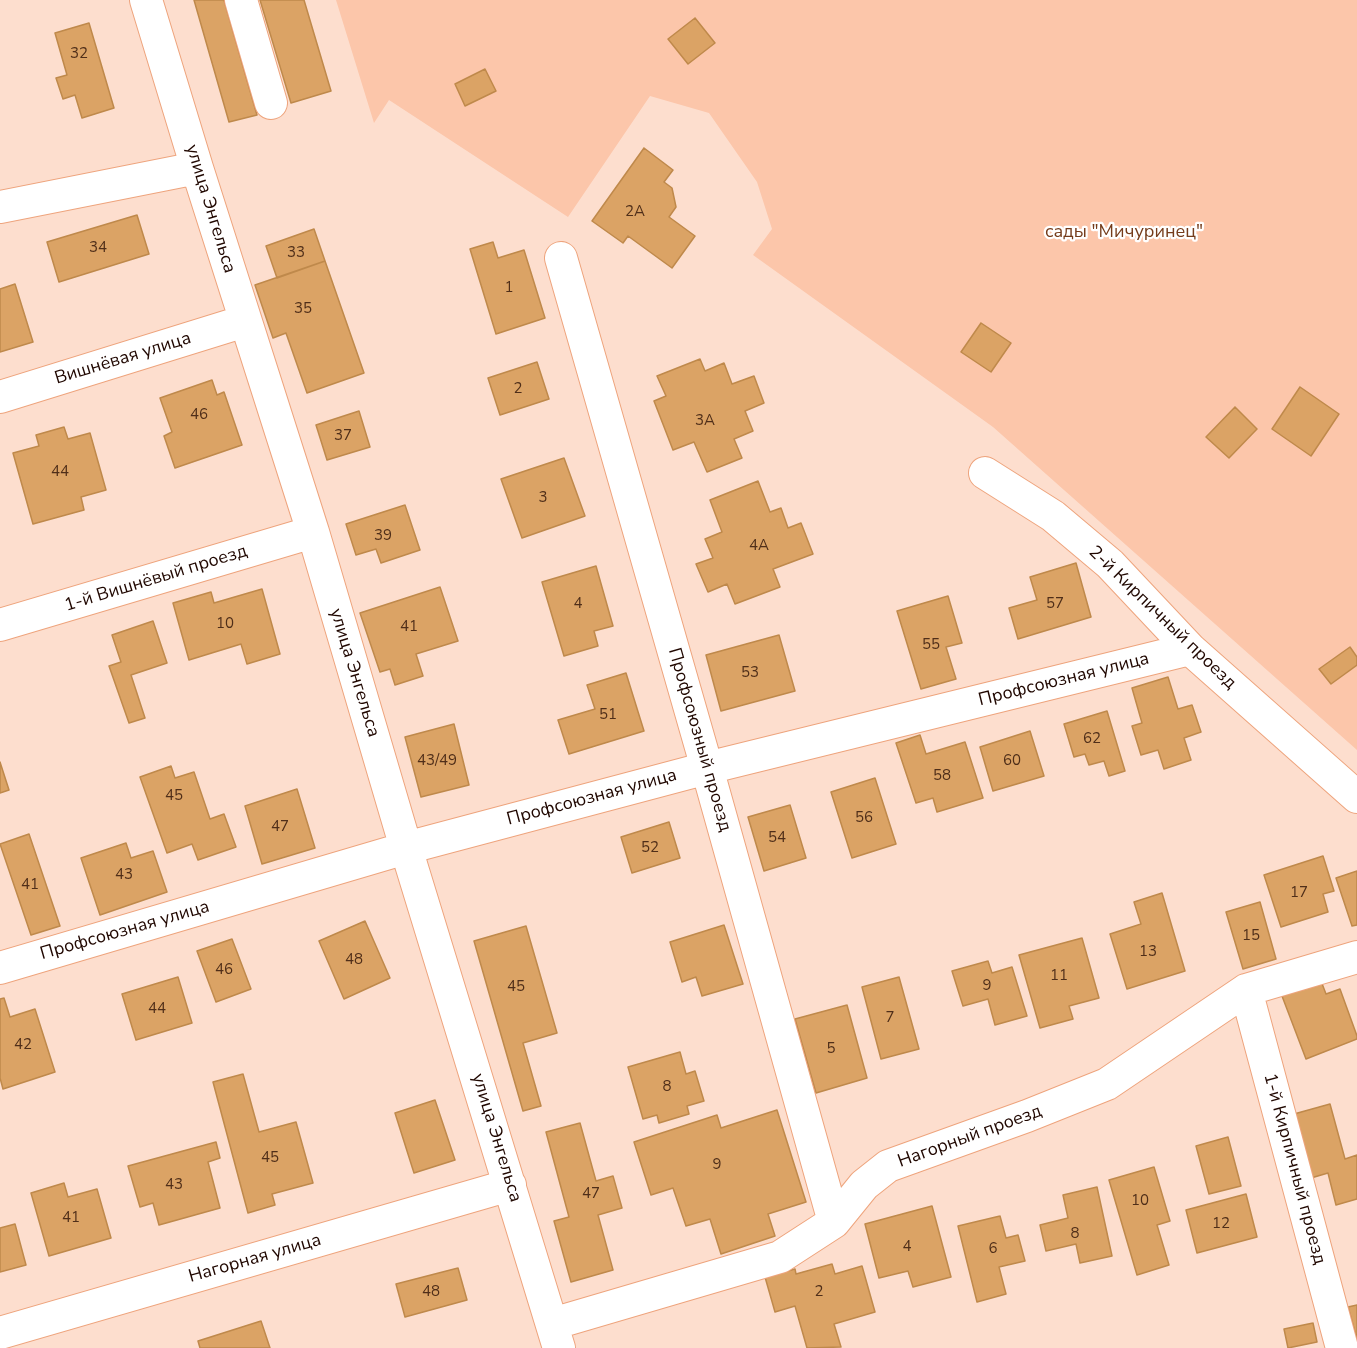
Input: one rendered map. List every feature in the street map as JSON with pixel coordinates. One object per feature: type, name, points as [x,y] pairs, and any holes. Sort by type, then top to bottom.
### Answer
[{"type":"street","name":"улица Энгельса","points":[[146,0],[312,532],[406,848],[556,1336]]},
{"type":"street","points":[[241,0],[272,103]]},
{"type":"street","points":[[0,207],[197,168]]},
{"type":"street","name":"Профсоюзный проезд","points":[[561,258],[834,1222]]},
{"type":"street","name":"Вишнёвая улица","points":[[0,397],[245,321]]},
{"type":"street","name":"2-й Кирпичный проезд","points":[[985,473],[1053,516],[1110,564],[1190,649],[1357,797]]},
{"type":"street","name":"1-й Вишнёвый проезд","points":[[0,625],[312,532]]},
{"type":"street","name":"Профсоюзная улица","points":[[0,968],[406,848],[707,768],[1190,649]]},
{"type":"street","name":"Нагорный проезд","points":[[556,1336],[780,1257],[834,1222],[864,1185],[888,1166],[1028,1116],[1107,1084],[1246,990],[1357,957]]},
{"type":"street","name":"1-й Кирпичный проезд","points":[[1246,990],[1342,1348]]},
{"type":"street","name":"Нагорная улица","points":[[0,1333],[510,1185]]},
{"type":"green space","name":"сады \"Мичуринец\"","points":[[336,0],[1357,0],[1357,750],[993,427],[753,255],[772,229],[757,182],[709,113],[650,96],[568,217],[389,100],[374,123]]},
{"type":"building","points":[[194,0],[224,0],[257,115],[229,122]]},
{"type":"building","points":[[260,0],[304,0],[331,91],[291,103]]},
{"type":"building","points":[[695,18],[715,43],[688,64],[668,39]]},
{"type":"building","points":[[89,23],[114,108],[82,118],[75,95],[63,99],[56,78],[67,75],[55,33]]},
{"type":"building","points":[[485,69],[496,91],[465,106],[455,84]]},
{"type":"building","points":[[644,148],[673,170],[664,182],[672,188],[676,207],[669,217],[695,236],[672,268],[628,236],[623,243],[592,221]]},
{"type":"building","points":[[137,215],[149,254],[59,282],[47,242]]},
{"type":"building","points":[[314,229],[325,261],[277,278],[266,246]]},
{"type":"building","points":[[493,242],[498,258],[524,250],[545,318],[496,334],[470,249]]},
{"type":"building","points":[[325,261],[364,373],[307,393],[286,333],[273,338],[255,285]]},
{"type":"building","points":[[15,284],[33,342],[0,352],[0,289]]},
{"type":"building","points":[[981,323],[1011,343],[991,372],[961,352]]},
{"type":"building","points":[[700,359],[705,371],[724,363],[732,384],[754,376],[764,403],[745,411],[753,431],[734,439],[742,458],[707,472],[694,442],[673,450],[654,401],[666,396],[657,376]]},
{"type":"building","points":[[537,362],[549,399],[500,415],[488,378]]},
{"type":"building","points":[[212,380],[217,395],[224,392],[242,445],[175,468],[164,436],[172,432],[160,398]]},
{"type":"building","points":[[1300,387],[1339,414],[1311,456],[1272,429]]},
{"type":"building","points":[[1235,407],[1257,429],[1229,458],[1206,437]]},
{"type":"building","points":[[359,411],[370,447],[327,460],[316,425]]},
{"type":"building","points":[[64,427],[68,439],[90,433],[106,490],[81,497],[84,510],[33,524],[13,453],[39,446],[36,435]]},
{"type":"building","points":[[564,458],[585,516],[522,538],[501,479]]},
{"type":"building","points":[[758,481],[770,512],[781,508],[788,528],[801,523],[813,554],[773,569],[780,587],[735,604],[727,584],[708,592],[696,564],[713,558],[705,539],[722,532],[710,500]]},
{"type":"building","points":[[405,505],[420,550],[381,563],[376,549],[356,555],[346,524]]},
{"type":"building","points":[[1076,563],[1091,617],[1018,639],[1009,608],[1037,600],[1030,577]]},
{"type":"building","points":[[596,566],[613,626],[594,631],[598,646],[564,656],[542,582]]},
{"type":"building","points":[[440,587],[458,641],[416,654],[423,676],[395,685],[390,669],[380,672],[360,613]]},
{"type":"building","points":[[262,589],[280,654],[247,664],[241,644],[189,660],[173,603],[211,592],[214,603]]},
{"type":"building","points":[[948,596],[962,643],[946,647],[956,679],[921,689],[897,611]]},
{"type":"building","points":[[153,621],[167,663],[131,675],[145,718],[129,723],[109,666],[121,662],[112,635]]},
{"type":"building","points":[[779,635],[795,691],[721,711],[706,655]]},
{"type":"building","points":[[1350,647],[1357,657],[1357,665],[1331,684],[1319,669]]},
{"type":"building","points":[[626,673],[644,731],[569,754],[558,720],[595,709],[587,685]]},
{"type":"building","points":[[1168,677],[1178,709],[1192,705],[1201,732],[1184,738],[1191,760],[1164,769],[1158,750],[1141,755],[1132,726],[1142,723],[1132,688]]},
{"type":"building","points":[[1107,711],[1125,771],[1109,776],[1104,761],[1089,765],[1085,754],[1074,757],[1064,724]]},
{"type":"building","points":[[454,724],[469,785],[421,797],[405,737]]},
{"type":"building","points":[[1030,731],[1044,776],[993,791],[980,747]]},
{"type":"building","points":[[920,735],[926,754],[965,742],[983,798],[937,812],[933,798],[916,803],[896,743]]},
{"type":"building","points":[[0,762],[9,790],[0,793]]},
{"type":"building","points":[[171,766],[175,778],[194,772],[210,819],[224,814],[236,847],[198,860],[192,844],[167,853],[140,777]]},
{"type":"building","points":[[875,778],[896,844],[852,858],[831,792]]},
{"type":"building","points":[[297,789],[315,848],[262,864],[245,806]]},
{"type":"building","points":[[790,805],[806,858],[764,871],[748,817]]},
{"type":"building","points":[[669,822],[680,858],[632,873],[621,837]]},
{"type":"building","points":[[29,834],[60,926],[31,935],[0,844]]},
{"type":"building","points":[[126,843],[131,858],[153,851],[167,892],[100,915],[81,858]]},
{"type":"building","points":[[1323,856],[1334,891],[1323,894],[1328,912],[1281,927],[1264,875]]},
{"type":"building","points":[[1357,871],[1357,925],[1352,926],[1336,878]]},
{"type":"building","points":[[1162,893],[1185,971],[1127,989],[1110,934],[1141,924],[1134,902]]},
{"type":"building","points":[[1260,902],[1276,959],[1243,969],[1226,912]]},
{"type":"building","points":[[365,921],[390,978],[344,999],[319,941]]},
{"type":"building","points":[[724,925],[743,984],[702,996],[696,977],[682,982],[670,942]]},
{"type":"building","points":[[526,926],[557,1033],[523,1043],[541,1106],[523,1111],[474,941]]},
{"type":"building","points":[[1082,938],[1099,998],[1069,1006],[1073,1019],[1040,1028],[1019,955]]},
{"type":"building","points":[[232,939],[251,989],[216,1002],[197,951]]},
{"type":"building","points":[[988,961],[992,973],[1012,967],[1027,1016],[995,1025],[988,999],[963,1006],[952,971]]},
{"type":"building","points":[[178,977],[192,1023],[136,1040],[122,994]]},
{"type":"building","points":[[899,977],[919,1049],[881,1059],[862,987]]},
{"type":"building","points":[[1321,981],[1326,994],[1340,989],[1357,1039],[1306,1059],[1282,996]]},
{"type":"building","points":[[4,998],[10,1017],[35,1009],[55,1072],[3,1089],[0,1078],[0,999]]},
{"type":"building","points":[[847,1005],[867,1078],[816,1093],[795,1019]]},
{"type":"building","points":[[680,1052],[686,1074],[695,1071],[704,1101],[687,1106],[689,1114],[659,1123],[657,1115],[643,1119],[628,1067]]},
{"type":"building","points":[[243,1074],[259,1132],[296,1122],[313,1183],[272,1194],[275,1205],[248,1213],[213,1082]]},
{"type":"building","points":[[435,1100],[455,1160],[414,1173],[395,1113]]},
{"type":"building","points":[[1330,1104],[1345,1159],[1357,1155],[1357,1199],[1336,1205],[1328,1173],[1311,1178],[1294,1114]]},
{"type":"building","points":[[777,1110],[806,1202],[768,1214],[775,1236],[721,1254],[710,1219],[686,1226],[673,1188],[651,1195],[634,1142],[717,1115],[721,1128]]},
{"type":"building","points":[[580,1123],[596,1181],[613,1176],[622,1208],[598,1215],[613,1270],[571,1282],[554,1221],[569,1217],[546,1132]]},
{"type":"building","points":[[1228,1137],[1241,1186],[1209,1194],[1196,1146]]},
{"type":"building","points":[[216,1142],[220,1158],[208,1162],[220,1208],[159,1225],[153,1203],[140,1207],[128,1166]]},
{"type":"building","points":[[1154,1167],[1170,1221],[1157,1225],[1169,1265],[1137,1275],[1109,1180]]},
{"type":"building","points":[[64,1183],[68,1197],[97,1189],[111,1238],[49,1256],[31,1193]]},
{"type":"building","points":[[1097,1187],[1112,1256],[1080,1263],[1076,1244],[1046,1251],[1040,1225],[1068,1218],[1063,1195]]},
{"type":"building","points":[[1246,1194],[1257,1237],[1197,1253],[1186,1210]]},
{"type":"building","points":[[932,1206],[951,1277],[913,1287],[908,1271],[879,1278],[865,1224]]},
{"type":"building","points":[[1000,1216],[1006,1238],[1018,1235],[1025,1261],[999,1267],[1006,1294],[977,1302],[958,1226]]},
{"type":"building","points":[[15,1224],[26,1265],[0,1272],[0,1228]]},
{"type":"building","points":[[832,1264],[835,1274],[862,1266],[875,1312],[834,1324],[841,1347],[807,1348],[795,1306],[775,1312],[765,1277],[795,1269],[796,1274]]},
{"type":"building","points":[[458,1268],[467,1300],[405,1317],[396,1284]]},
{"type":"building","points":[[1357,1305],[1357,1339],[1348,1307]]},
{"type":"building","points":[[261,1321],[270,1348],[200,1348],[198,1341]]},
{"type":"building","points":[[1313,1323],[1317,1342],[1288,1348],[1284,1329]]}]
